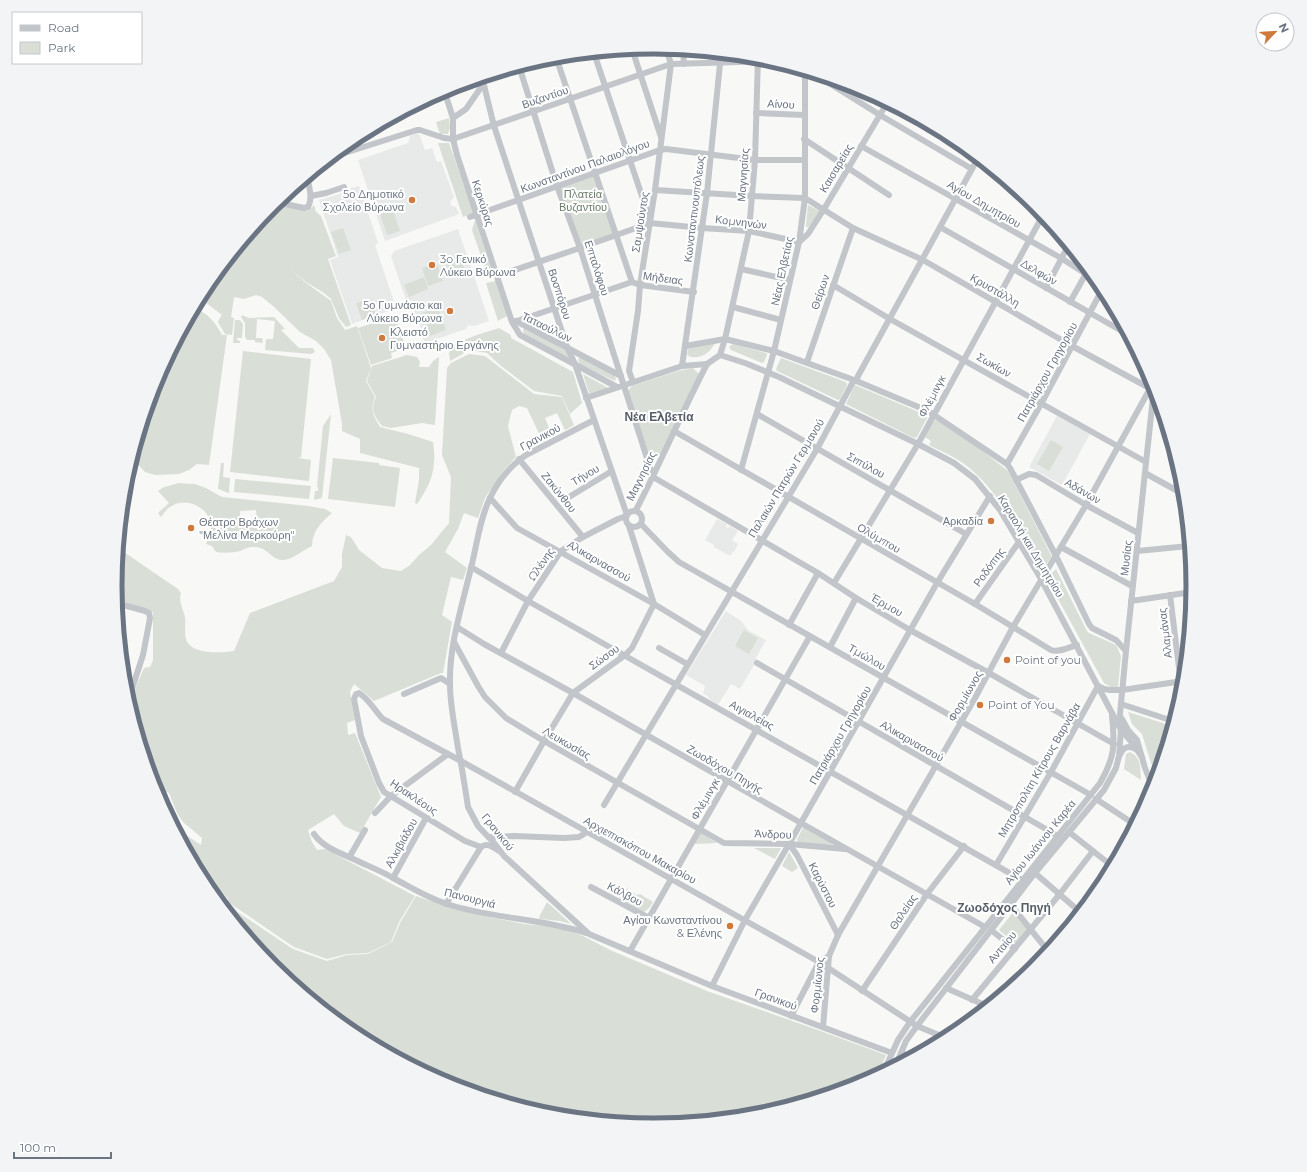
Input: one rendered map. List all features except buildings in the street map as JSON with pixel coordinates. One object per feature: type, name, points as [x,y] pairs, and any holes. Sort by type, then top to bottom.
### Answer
[{"type":"street","points":[[668,54],[671,64]]},
{"type":"street","points":[[634,55],[662,138]]},
{"type":"street","points":[[683,55],[684,64]]},
{"type":"street","points":[[596,58],[650,222]]},
{"type":"street","name":"Κωνσταντινουπόλεως","points":[[682,366],[694,292],[707,193],[721,59]]},
{"type":"street","name":"Βυζαντίου","points":[[453,139],[671,64],[740,61]]},
{"type":"street","points":[[558,63],[632,282]]},
{"type":"street","name":"Σαμψούντος","points":[[633,382],[629,371],[638,311],[640,285],[655,190],[671,64]]},
{"type":"street","name":"Μαγνησίας","points":[[725,339],[749,231],[755,160],[758,64]]},
{"type":"street","name":"Επταλόφου","points":[[521,71],[557,186],[595,294],[621,376],[621,386],[653,477]]},
{"type":"street","name":"Νέας Ελβετίας","points":[[741,470],[774,351],[799,242],[805,198],[805,76]]},
{"type":"street","points":[[453,118],[466,109],[482,82]]},
{"type":"street","name":"Βοσπόρου","points":[[483,82],[494,126],[518,200],[567,347],[575,364],[626,515]]},
{"type":"street","points":[[830,84],[880,116],[972,169]]},
{"type":"street","name":"Κερκύρας","points":[[446,96],[453,118],[453,139],[497,276],[515,321]]},
{"type":"street","name":"Καισαρείας","points":[[799,242],[808,234],[824,209],[885,107]]},
{"type":"street","name":"Αίνου","points":[[756,113],[804,115]]},
{"type":"street","points":[[346,153],[417,130],[444,138],[453,139]]},
{"type":"street","points":[[804,139],[889,196]]},
{"type":"street","name":"Αγίου Δημητρίου","points":[[861,146],[1081,269]]},
{"type":"street","name":"Κωνσταντίνου Παλαιολόγου","points":[[470,218],[660,150],[666,149],[755,160],[805,160]]},
{"type":"street","name":"Παλαιών Πατρών Γερμανού","points":[[604,805],[816,449],[854,380],[857,379],[975,163]]},
{"type":"street","points":[[284,203],[306,207],[310,202],[311,196],[308,182]]},
{"type":"street","points":[[311,196],[344,187]]},
{"type":"street","points":[[655,190],[805,198]]},
{"type":"street","name":"Κρυστάλλη","points":[[805,198],[853,228],[923,260],[1072,346],[1145,383]]},
{"type":"street","name":"Φλέμινγκ","points":[[834,583],[918,444],[963,359],[1040,221]]},
{"type":"street","name":"Κομνηνών","points":[[497,276],[580,248],[650,222],[702,228],[749,231],[799,242]]},
{"type":"street","name":"Δελφών","points":[[940,227],[1119,330]]},
{"type":"street","name":"Θείρων","points":[[807,362],[853,228]]},
{"type":"street","points":[[1046,288],[1066,250]]},
{"type":"street","points":[[741,269],[790,280]]},
{"type":"street","points":[[1070,302],[1085,275]]},
{"type":"street","name":"Μήδειας","points":[[515,321],[632,282],[640,285],[694,292]]},
{"type":"street","name":"Σωκίων","points":[[833,285],[890,319],[1146,462]]},
{"type":"street","name":"Πατριάρχου Γρηγορίου","points":[[1007,464],[1099,295]]},
{"type":"street","points":[[733,307],[781,320]]},
{"type":"street","name":"Ταταούλων","points":[[515,321],[621,376]]},
{"type":"street","name":"Ταταούλων","points":[[515,321],[520,335],[621,386]]},
{"type":"street","points":[[586,398],[682,366],[707,364],[720,355],[725,339],[685,346]]},
{"type":"street","name":"Καραολή και Δημητρίου","points":[[725,339],[774,351],[807,362],[917,406],[934,414],[1007,464],[1056,556],[1089,624],[1092,628],[1116,640],[1126,651]]},
{"type":"street","name":"Καραολή και Δημητρίου","points":[[720,355],[768,372],[918,444],[954,463],[975,479],[1000,510],[1041,579],[1121,730],[1142,757]]},
{"type":"street","name":"Μαγνησίας","points":[[636,510],[707,364]]},
{"type":"street","name":"Φορμίωνος","points":[[823,1027],[829,956],[838,935],[989,673],[1013,627],[1086,505],[1118,446],[1149,393]]},
{"type":"street","name":"Μυσίας","points":[[1121,730],[1120,714],[1122,690],[1152,402]]},
{"type":"street","name":"Σιπύλου","points":[[757,414],[966,534]]},
{"type":"street","name":"Γρανικού","points":[[594,420],[519,460],[503,477],[490,498],[481,520],[457,627],[450,669],[454,720],[470,813],[478,826],[489,837],[500,852],[589,934],[712,986],[892,1053]]},
{"type":"street","name":"Ολύμπου","points":[[674,431],[1055,651],[1077,645]]},
{"type":"street","name":"Ζακύνθου","points":[[519,460],[582,537]]},
{"type":"street","name":"Τήνου","points":[[569,497],[612,471]]},
{"type":"street","points":[[1145,473],[1176,490]]},
{"type":"street","name":"Αδάνων","points":[[1016,480],[1032,474],[1138,533]]},
{"type":"street","name":"Έρμου","points":[[653,477],[818,573],[856,598],[910,630],[1114,744]]},
{"type":"street","name":"Πατριάρχου Γρηγορίου","points":[[712,986],[744,920],[789,844],[937,583],[990,496]]},
{"type":"street","name":"Αλικαρνασσού","points":[[490,498],[517,528],[561,551],[705,635]]},
{"type":"street","points":[[629,526],[633,528],[638,527],[641,524],[643,520],[640,512],[636,510],[631,511],[626,515],[626,522],[629,526],[654,604]]},
{"type":"street","name":"Ωλένης","points":[[501,653],[528,601],[561,551],[582,537],[626,515]]},
{"type":"street","name":"Τμώλου","points":[[641,524],[679,562],[1051,772],[1094,797],[1131,822]]},
{"type":"street","name":"Ροδόπης","points":[[975,604],[1019,542]]},
{"type":"street","points":[[1136,551],[1184,546]]},
{"type":"street","points":[[1061,547],[1132,586]]},
{"type":"street","name":"Αιγιαλείας","points":[[471,567],[528,601],[676,683],[1022,880]]},
{"type":"street","points":[[789,625],[818,573]]},
{"type":"street","points":[[1131,601],[1186,593]]},
{"type":"street","name":"Αλαμάνας","points":[[1170,595],[1179,664]]},
{"type":"street","points":[[830,648],[856,598]]},
{"type":"street","name":"Σώσου","points":[[515,792],[574,693],[625,655],[632,648],[654,604]]},
{"type":"street","points":[[123,605],[146,611],[149,613],[150,618],[143,655],[132,688]]},
{"type":"street","name":"Ζωοδόχου Πηγής","points":[[457,627],[484,644],[574,693],[645,735],[985,927]]},
{"type":"street","name":"Φλέμινγκ","points":[[630,951],[810,636]]},
{"type":"street","name":"Λευκωσίας","points":[[454,642],[485,697],[506,718],[544,741],[700,828]]},
{"type":"street","points":[[659,648],[687,664]]},
{"type":"street","name":"Αλικαρνασσού","points":[[757,663],[1058,836]]},
{"type":"street","points":[[404,694],[441,678],[450,684]]},
{"type":"street","points":[[1098,686],[1110,690],[1122,690],[1176,683]]},
{"type":"street","name":"Μητροπολίτη Κίτρους Βαρνάβα","points":[[996,865],[1051,772],[1098,686]]},
{"type":"street","name":"Αρχιεπισκόπου Μακαρίου","points":[[356,694],[359,693],[363,696],[383,719],[461,761],[819,962],[910,1022],[938,1035]]},
{"type":"street","name":"Ηρακλέους","points":[[356,694],[354,699],[361,736],[379,783],[384,792],[465,841],[481,847]]},
{"type":"street","points":[[1121,704],[1168,719]]},
{"type":"street","name":"Αγίου Ιωάννου Καρέα","points":[[899,1058],[906,1041],[917,1026],[1035,873],[1069,832],[1094,797],[1110,763],[1114,744],[1111,712]]},
{"type":"street","points":[[1120,714],[1124,723],[1138,740],[1149,778]]},
{"type":"street","name":"Αγίου Ιωάννου Καρέα","points":[[887,1064],[910,1022],[1058,836],[1110,780],[1116,768],[1119,756],[1121,730]]},
{"type":"street","points":[[1119,756],[1122,750],[1126,747],[1136,749]]},
{"type":"street","points":[[376,813],[391,796],[448,754]]},
{"type":"street","name":"Αλκιβιάδου","points":[[393,878],[426,818]]},
{"type":"street","name":"Άνδρου","points":[[700,828],[724,842],[789,844],[848,850]]},
{"type":"street","points":[[350,856],[365,830]]},
{"type":"street","points":[[489,837],[514,836],[564,838],[579,837],[587,832]]},
{"type":"street","points":[[1069,832],[1108,863]]},
{"type":"street","name":"Πανουργιά","points":[[314,834],[321,843],[335,851],[350,856],[420,893],[446,904],[462,909],[533,922],[562,925],[589,934]]},
{"type":"street","name":"Καρύστου","points":[[789,844],[797,855],[838,935]]},
{"type":"street","points":[[446,904],[481,847],[489,845],[500,852]]},
{"type":"street","name":"Θαλείας","points":[[862,991],[927,894],[964,846]]},
{"type":"street","name":"Ανταίου","points":[[972,1000],[1059,895],[1093,851]]},
{"type":"street","points":[[1035,873],[1077,909]]},
{"type":"street","name":"Κάλβου","points":[[591,887],[649,918]]},
{"type":"street","points":[[1011,905],[1044,946]]},
{"type":"street","points":[[991,930],[1014,949]]},
{"type":"street","points":[[791,1016],[819,962],[829,956]]},
{"type":"street","points":[[946,988],[982,1004]]},
{"type":"street","points":[[901,1053],[905,1054]]},
{"type":"shaded area","name":"5ο Δημοτικό Σχολείο Βύρωνα","points":[[416,133],[419,134],[425,150],[432,148],[437,162],[441,161],[454,197],[450,202],[452,206],[456,207],[459,214],[385,241],[358,160],[408,143],[410,136]]},
{"type":"shaded area","points":[[359,186],[378,243],[375,245],[396,308],[352,324],[330,260],[338,257],[319,200],[350,191],[351,188]]},
{"type":"shaded area","points":[[458,229],[489,321],[474,326],[468,325],[466,329],[431,341],[425,341],[421,337],[419,331],[421,329],[417,323],[410,300],[406,300],[391,256],[394,251]]},
{"type":"shaded area","points":[[1057,416],[1090,434],[1062,485],[1029,467]]},
{"type":"shaded area","points":[[717,519],[727,524],[726,527],[728,528],[730,526],[738,531],[732,540],[738,544],[730,556],[705,540]]},
{"type":"shaded area","points":[[726,611],[741,621],[749,631],[766,640],[756,658],[757,660],[740,689],[731,684],[718,705],[708,698],[708,696],[703,694],[705,686],[686,675]]},
{"type":"green space","points":[[449,118],[450,128],[448,134],[440,134],[436,122]]},
{"type":"green space","points":[[438,143],[449,143],[474,213],[463,217]]},
{"type":"green space","name":"Πλατεία Βυζαντίου","points":[[595,173],[616,234],[580,248],[557,186]]},
{"type":"green space","points":[[282,205],[308,211],[314,205],[316,212],[321,216],[336,256],[328,259],[351,325],[346,327],[339,318],[331,299],[290,269],[305,282],[331,301],[337,318],[345,330],[357,326],[371,368],[366,381],[375,397],[373,413],[380,427],[433,442],[434,467],[430,482],[417,504],[415,503],[419,480],[419,468],[360,453],[360,439],[342,431],[331,360],[324,349],[316,341],[300,332],[273,306],[262,297],[256,295],[244,299],[234,297],[231,317],[234,318],[232,335],[225,334],[218,322],[222,315],[204,302],[231,262]]},
{"type":"green space","points":[[808,205],[820,211],[809,227],[806,227],[806,225]]},
{"type":"green space","points":[[393,210],[400,231],[387,235],[380,214]]},
{"type":"green space","points":[[475,220],[493,274],[488,276],[472,230]]},
{"type":"green space","points":[[343,228],[351,250],[339,254],[331,232]]},
{"type":"green space","points":[[460,255],[466,273],[451,278],[445,260]]},
{"type":"green space","points":[[437,263],[443,281],[428,286],[422,268]]},
{"type":"green space","points":[[424,277],[428,289],[409,297],[404,285]]},
{"type":"green space","points":[[496,281],[507,316],[498,321],[486,283]]},
{"type":"green space","points":[[371,299],[376,315],[362,320],[356,303]]},
{"type":"green space","points":[[438,308],[446,330],[430,336],[422,313]]},
{"type":"green space","points":[[199,310],[211,318],[222,335],[227,335],[209,465],[197,464],[189,470],[179,474],[155,475],[145,472],[137,463],[150,415],[162,382],[176,351]]},
{"type":"green space","points":[[242,315],[249,318],[274,317],[285,329],[281,330],[299,348],[313,348],[315,352],[311,354],[265,350],[266,340],[273,339],[275,321],[257,319],[256,338],[262,338],[263,343],[255,342],[255,340],[247,340],[245,337],[245,323],[241,317]]},
{"type":"green space","name":"Κλειστό Γυμναστήριο Εργάνης","points":[[395,316],[406,348],[391,353],[392,358],[371,365],[358,328]]},
{"type":"green space","points":[[235,320],[240,320],[243,324],[242,338],[237,338],[240,343],[233,343]]},
{"type":"green space","points":[[525,327],[566,351],[569,358],[524,335],[523,330]]},
{"type":"green space","points":[[499,328],[511,335],[511,338],[573,372],[582,403],[570,414],[562,396],[534,391],[487,353],[470,350],[450,361],[449,353],[457,344],[471,337]]},
{"type":"green space","points":[[716,342],[703,356],[690,357],[687,354],[689,347]]},
{"type":"green space","points":[[733,344],[766,353],[767,355],[764,362],[762,363],[731,350],[729,347]]},
{"type":"green space","points":[[243,351],[311,359],[301,457],[298,458],[311,460],[309,481],[230,472]]},
{"type":"green space","points":[[469,354],[485,356],[534,394],[562,397],[574,425],[565,430],[557,413],[545,418],[553,437],[543,442],[527,408],[519,406],[512,410],[508,426],[516,457],[504,470],[485,498],[478,518],[464,513],[458,529],[445,552],[467,568],[463,580],[451,577],[442,615],[452,622],[443,673],[374,701],[354,684],[350,692],[355,720],[347,723],[348,735],[355,733],[381,797],[360,833],[344,826],[334,814],[308,830],[312,842],[317,850],[325,849],[415,896],[399,922],[391,942],[368,953],[347,954],[327,959],[294,947],[228,902],[228,899],[206,874],[183,833],[201,845],[202,838],[183,822],[177,813],[169,793],[162,790],[140,724],[133,695],[144,668],[150,667],[153,660],[153,612],[122,601],[123,551],[178,589],[181,593],[180,602],[185,617],[186,639],[194,648],[207,652],[234,651],[250,613],[334,581],[342,567],[342,554],[346,535],[351,537],[359,550],[382,568],[401,571],[410,565],[431,545],[449,523],[451,477],[442,455],[447,368],[451,363]]},
{"type":"green space","points":[[407,355],[417,357],[420,362],[419,367],[429,367],[433,361],[439,357],[435,425],[422,423],[391,428],[382,426],[374,413],[373,406],[376,397],[367,381],[372,366]]},
{"type":"green space","points":[[579,358],[582,358],[613,374],[616,378],[615,381],[580,365],[578,360]]},
{"type":"green space","points":[[781,358],[846,382],[847,385],[840,399],[838,400],[777,371],[776,369]]},
{"type":"green space","points":[[693,368],[699,374],[661,454],[658,457],[649,457],[628,391],[632,386],[678,371]]},
{"type":"green space","points":[[583,374],[610,389],[590,396]]},
{"type":"green space","points":[[855,385],[926,415],[927,418],[917,437],[914,438],[846,404]]},
{"type":"green space","points":[[331,414],[322,498],[314,500],[315,491],[318,491],[317,487],[323,426]]},
{"type":"green space","points":[[935,420],[976,446],[1008,471],[1051,555],[1044,568],[1041,568],[1017,527],[990,488],[967,466],[929,445],[931,441],[925,437]]},
{"type":"green space","points":[[1051,440],[1063,447],[1049,471],[1037,464]]},
{"type":"green space","points":[[333,458],[379,463],[379,465],[400,468],[395,507],[328,499]]},
{"type":"green space","points":[[221,463],[224,463],[223,477],[230,478],[229,493],[218,489]]},
{"type":"green space","points":[[235,479],[311,486],[309,499],[234,492]]},
{"type":"green space","points":[[179,483],[195,484],[222,497],[308,506],[325,509],[332,513],[324,520],[315,532],[312,546],[292,558],[281,560],[276,559],[264,550],[257,547],[249,547],[234,552],[216,552],[212,546],[206,544],[211,529],[210,522],[203,510],[197,506],[183,502],[176,504],[166,510],[161,517],[158,513],[169,503],[158,491],[164,487]],"holes":[[[256,510],[257,522],[240,523],[240,511]]]},
{"type":"green space","points":[[1056,569],[1087,631],[1116,645],[1121,656],[1118,687],[1111,687],[1104,683],[1051,586],[1047,584],[1050,575]]},
{"type":"green space","points":[[744,630],[758,638],[749,654],[735,646]]},
{"type":"green space","points":[[1128,712],[1167,724],[1153,769],[1142,734],[1132,724]]},
{"type":"green space","points":[[1130,752],[1137,757],[1140,767],[1141,780],[1124,769],[1126,754]]},
{"type":"green space","points":[[804,826],[831,842],[832,845],[798,844],[797,839]]},
{"type":"green space","points":[[700,832],[717,843],[694,844]]},
{"type":"green space","points":[[754,848],[781,848],[775,859]]},
{"type":"green space","points":[[789,852],[798,868],[792,872],[782,866]]},
{"type":"green space","points":[[623,887],[637,895],[640,894],[653,902],[644,912],[640,910],[616,896]]},
{"type":"green space","points":[[416,896],[475,914],[524,924],[557,927],[583,936],[610,950],[707,991],[886,1055],[881,1067],[857,1078],[825,1090],[757,1108],[688,1117],[654,1118],[619,1117],[550,1108],[482,1090],[450,1078],[387,1047],[330,1008],[303,986],[277,962],[227,904],[228,903],[239,913],[293,949],[327,961],[347,955],[368,954],[392,942],[400,923]]},
{"type":"green space","points":[[547,902],[571,924],[560,921],[540,919],[539,917]]},
{"type":"green space","points":[[1014,911],[1028,930],[1016,944],[999,930]]},
{"type":"place","name":"5ο Δημοτικό Σχολείο Βύρωνα","points":[[412,200]]},
{"type":"place","name":"3o Γενικό Λύκειο Βύρωνα","points":[[432,265]]},
{"type":"place","name":"5ο Γυμνάσιο και Λύκειο Βύρωνα","points":[[450,311]]},
{"type":"place","name":"Κλειστό Γυμναστήριο Εργάνης","points":[[382,338]]},
{"type":"place","name":"Αρκαδία","points":[[991,521]]},
{"type":"place","name":"Θέατρο Βράχων \"Μελίνα Μερκούρη\"","points":[[191,528]]},
{"type":"place","name":"Point of you","points":[[1007,660]]},
{"type":"place","name":"Point of You","points":[[980,705]]},
{"type":"place","name":"Αγίου Κωνσταντίνου & Ελένης","points":[[730,926]]},
{"type":"district","name":"Νέα Ελβετία","points":[[659,417]]},
{"type":"district","name":"Ζωοδόχος Πηγή","points":[[1004,908]]}]
